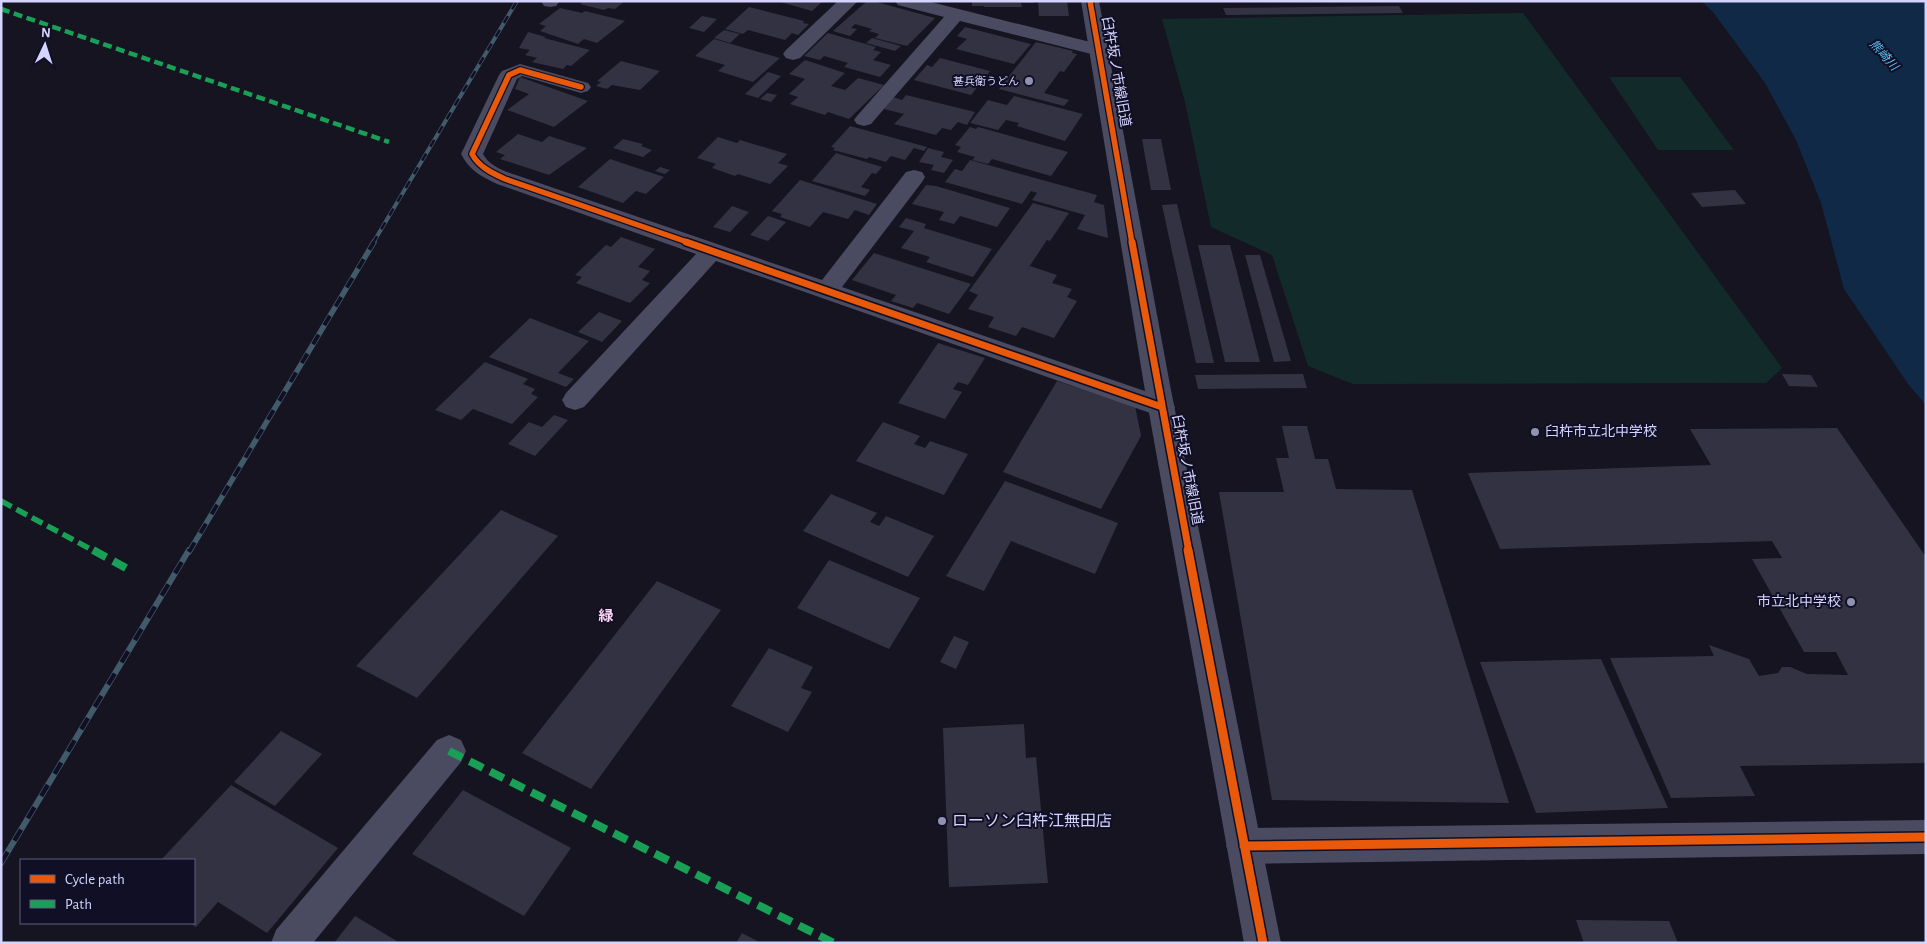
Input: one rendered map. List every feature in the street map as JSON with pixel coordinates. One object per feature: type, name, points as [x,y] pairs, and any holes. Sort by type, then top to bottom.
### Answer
[{"type":"street","points":[[793,54],[849,1]]},
{"type":"street","points":[[904,1],[1100,50]]},
{"type":"street","name":"臼杵坂ノ市線旧道","points":[[1090,1],[1162,407],[1263,943]]},
{"type":"street","points":[[864,120],[956,14]]},
{"type":"street","points":[[580,87],[520,70],[513,72],[509,75],[472,154],[474,158],[490,172],[505,179],[1162,407]]},
{"type":"street","points":[[827,291],[914,177]]},
{"type":"street","points":[[575,400],[712,251]]},
{"type":"street","points":[[289,943],[449,751]]},
{"type":"street","points":[[1244,846],[1926,837]]},
{"type":"green space","points":[[1523,13],[1782,368],[1766,383],[1353,384],[1308,366],[1272,255],[1211,227],[1185,102],[1162,19]]},
{"type":"green space","points":[[1609,77],[1680,77],[1734,150],[1658,150]]},
{"type":"water","name":"熊崎川","points":[[1701,1],[1926,1],[1926,405],[1908,384],[1844,289],[1821,203],[1796,140],[1765,83],[1713,12]]},
{"type":"building","points":[[579,1],[625,1],[615,9],[608,8],[604,10],[580,4],[582,3]]},
{"type":"building","points":[[777,1],[823,1],[812,11]]},
{"type":"building","points":[[867,1],[935,18],[907,46],[875,38],[879,34],[869,31],[872,29],[855,24],[851,28],[857,29],[850,36],[833,31]]},
{"type":"building","points":[[972,1],[1034,1],[1034,3],[1021,3],[1022,7],[984,7],[972,6]]},
{"type":"building","points":[[1038,1],[1067,1],[1069,16],[1039,16]]},
{"type":"building","points":[[1399,6],[1403,13],[1226,15],[1223,8]]},
{"type":"building","points":[[749,7],[804,21],[803,23],[809,24],[798,35],[792,33],[785,40],[748,30],[743,34],[725,29]]},
{"type":"building","points":[[560,8],[582,13],[585,11],[625,21],[597,43],[584,39],[578,44],[540,31],[546,26],[539,24]]},
{"type":"building","points":[[702,16],[717,19],[704,32],[689,28]]},
{"type":"building","points":[[965,27],[1031,44],[1014,64],[956,49],[967,39],[957,36]]},
{"type":"building","points":[[724,30],[740,34],[730,43],[714,38]]},
{"type":"building","points":[[528,32],[590,50],[571,66],[567,65],[563,69],[532,62],[537,58],[525,55],[530,50],[519,48]]},
{"type":"building","points":[[828,33],[876,47],[873,50],[881,52],[873,60],[891,65],[880,77],[844,67],[848,63],[824,56],[820,60],[804,56]]},
{"type":"building","points":[[872,38],[901,46],[895,51],[866,43]]},
{"type":"building","points":[[714,39],[780,58],[753,82],[718,71],[725,65],[695,56]]},
{"type":"building","name":"甚兵衛うどん","points":[[1036,42],[1073,51],[1072,53],[1077,54],[1064,72],[1060,71],[1044,93],[1069,100],[1064,106],[999,89]]},
{"type":"building","points":[[940,58],[990,71],[971,95],[914,80],[927,65],[932,67]]},
{"type":"building","points":[[805,60],[845,73],[831,86],[845,90],[858,78],[884,85],[849,119],[828,112],[825,115],[790,104],[798,97],[789,94],[805,79],[789,74]]},
{"type":"building","points":[[621,61],[660,71],[640,90],[612,85],[607,89],[596,86],[601,82],[597,81]]},
{"type":"building","points":[[768,72],[781,76],[758,98],[745,94]]},
{"type":"building","points":[[520,77],[588,101],[554,127],[507,110],[529,94],[515,89]]},
{"type":"building","points":[[767,93],[777,95],[771,102],[760,99]]},
{"type":"building","points":[[906,95],[975,112],[967,125],[958,122],[951,130],[942,128],[936,135],[894,124],[904,114],[884,109],[893,97],[902,100]]},
{"type":"building","points":[[1014,96],[1083,114],[1065,141],[1017,126],[1019,123],[1006,120],[998,130],[970,123],[988,100],[1007,105]]},
{"type":"building","points":[[850,126],[927,147],[924,151],[914,148],[905,160],[891,156],[886,162],[833,150],[835,148],[831,147]]},
{"type":"building","points":[[970,127],[976,129],[978,127],[1068,152],[1051,176],[992,159],[988,164],[972,160],[975,157],[957,152],[961,147],[955,145]]},
{"type":"building","points":[[518,134],[542,142],[549,136],[587,148],[549,175],[500,159],[505,155],[496,152]]},
{"type":"building","points":[[718,137],[737,143],[740,140],[787,154],[778,163],[788,166],[770,184],[738,174],[735,176],[712,168],[716,164],[697,158]]},
{"type":"building","points":[[623,139],[643,144],[641,146],[652,150],[643,157],[613,148]]},
{"type":"building","points":[[1142,139],[1161,139],[1171,190],[1151,190]]},
{"type":"building","points":[[928,148],[944,152],[941,157],[953,160],[944,173],[931,170],[934,165],[919,162]]},
{"type":"building","points":[[836,153],[882,167],[876,174],[872,173],[861,187],[870,190],[865,196],[812,181]]},
{"type":"building","points":[[610,159],[664,177],[646,194],[636,191],[623,203],[578,187]]},
{"type":"building","points":[[970,160],[1097,195],[1094,202],[1104,205],[1108,238],[1077,229],[1085,215],[1032,200],[1037,193],[1031,191],[1022,204],[945,182],[955,169],[962,171]]},
{"type":"building","points":[[660,167],[670,170],[665,174],[655,171]]},
{"type":"building","points":[[800,180],[877,204],[869,215],[855,210],[848,219],[823,212],[810,227],[780,217],[782,214],[772,211]]},
{"type":"building","points":[[926,185],[936,186],[1010,208],[997,227],[960,216],[954,224],[939,220],[944,212],[912,204]]},
{"type":"building","points":[[1735,190],[1746,204],[1702,207],[1691,193]]},
{"type":"building","points":[[1033,203],[1069,213],[1050,241],[1047,240],[1025,273],[1030,266],[1057,275],[1052,283],[1072,289],[1067,297],[1077,301],[1054,338],[1022,327],[1016,336],[988,327],[994,317],[968,309],[978,295],[969,291]]},
{"type":"building","points":[[1177,204],[1214,363],[1196,363],[1162,205]]},
{"type":"building","points":[[732,206],[749,212],[730,232],[713,227]]},
{"type":"building","points":[[768,216],[786,222],[768,241],[750,235]]},
{"type":"building","points":[[906,218],[926,224],[924,228],[992,249],[973,277],[926,262],[930,257],[901,248],[914,231],[899,227]]},
{"type":"building","points":[[621,237],[655,249],[638,267],[650,271],[642,280],[650,283],[630,303],[576,283],[582,277],[575,275],[606,245],[611,247]]},
{"type":"building","points":[[1198,245],[1230,245],[1260,362],[1225,362]]},
{"type":"building","points":[[874,253],[971,284],[949,314],[917,303],[913,308],[891,301],[896,295],[852,280]]},
{"type":"building","points":[[1245,255],[1260,255],[1291,361],[1274,362]]},
{"type":"building","points":[[599,312],[622,321],[602,342],[578,332]]},
{"type":"building","points":[[530,318],[589,341],[558,373],[574,379],[566,387],[489,357]]},
{"type":"building","points":[[938,343],[985,358],[968,385],[958,382],[953,389],[962,392],[945,419],[898,403]]},
{"type":"building","points":[[485,362],[528,379],[523,384],[535,389],[531,394],[538,397],[512,424],[473,409],[461,420],[435,410]]},
{"type":"building","points":[[1303,374],[1307,388],[1198,389],[1195,375]]},
{"type":"building","points":[[1782,374],[1811,375],[1818,387],[1789,386]]},
{"type":"building","points":[[1057,381],[1135,406],[1141,436],[1101,509],[1003,472]]},
{"type":"building","points":[[554,415],[568,420],[535,456],[508,444],[529,422],[542,427]]},
{"type":"building","points":[[883,422],[920,436],[914,444],[925,448],[930,441],[968,454],[944,495],[856,461]]},
{"type":"building","points":[[1282,426],[1307,426],[1315,459],[1328,459],[1336,489],[1412,490],[1509,803],[1272,800],[1219,492],[1284,492],[1276,458],[1289,458]]},
{"type":"building","name":"市立北中学校","points":[[1837,428],[1926,557],[1926,763],[1740,766],[1755,796],[1671,798],[1610,658],[1714,656],[1709,645],[1749,659],[1759,676],[1778,673],[1782,667],[1790,667],[1807,674],[1848,675],[1836,652],[1804,652],[1752,559],[1782,558],[1772,541],[1500,549],[1468,473],[1711,465],[1690,429]]},
{"type":"building","points":[[1005,481],[1118,523],[1095,574],[1011,541],[984,591],[946,576]]},
{"type":"building","points":[[831,494],[877,513],[870,522],[879,526],[886,516],[934,536],[908,577],[803,531]]},
{"type":"building","points":[[501,510],[558,536],[417,698],[356,666]]},
{"type":"building","points":[[829,560],[920,598],[889,649],[797,608]]},
{"type":"building","points":[[657,581],[721,610],[591,789],[522,753]]},
{"type":"building","points":[[954,636],[969,642],[956,669],[940,662]]},
{"type":"building","points":[[769,648],[813,667],[801,688],[812,692],[788,732],[731,706]]},
{"type":"building","points":[[1601,659],[1668,808],[1536,813],[1480,662]]},
{"type":"building","points":[[1024,724],[1026,758],[1036,757],[1048,883],[949,887],[943,728]]},
{"type":"building","points":[[281,731],[322,754],[275,806],[234,782]]},
{"type":"building","points":[[231,785],[338,848],[267,933],[218,902],[196,927],[191,924],[195,924],[195,859],[162,859]]},
{"type":"building","points":[[463,790],[571,848],[524,916],[412,854]]},
{"type":"building","points":[[355,916],[400,943],[334,943]]},
{"type":"building","points":[[1576,920],[1669,921],[1678,943],[1584,943]]},
{"type":"building","points":[[742,933],[761,943],[736,943]]},
{"type":"railway","points":[[373,243],[517,1]]},
{"type":"railway","points":[[189,552],[374,242]]},
{"type":"railway","points":[[1,863],[189,550]]},
{"type":"marked path","points":[[1,9],[389,142]]},
{"type":"marked path","points":[[1,501],[126,568]]},
{"type":"marked path","points":[[449,751],[834,943]]},
{"type":"cycle path","points":[[1090,1],[1157,385],[1263,943]]},
{"type":"cycle path","points":[[581,87],[520,70],[509,75],[472,154],[474,159],[486,170],[505,179],[1162,407]]},
{"type":"cycle path","points":[[1244,846],[1926,837]]},
{"type":"place","name":"甚兵衛うどん","points":[[1029,81]]},
{"type":"place","name":"臼杵市立北中学校","points":[[1535,432]]},
{"type":"place","name":"市立北中学校","points":[[1851,602]]},
{"type":"place","name":"ローソン臼杵江無田店","points":[[942,821]]},
{"type":"district","name":"緑","points":[[606,616]]}]
